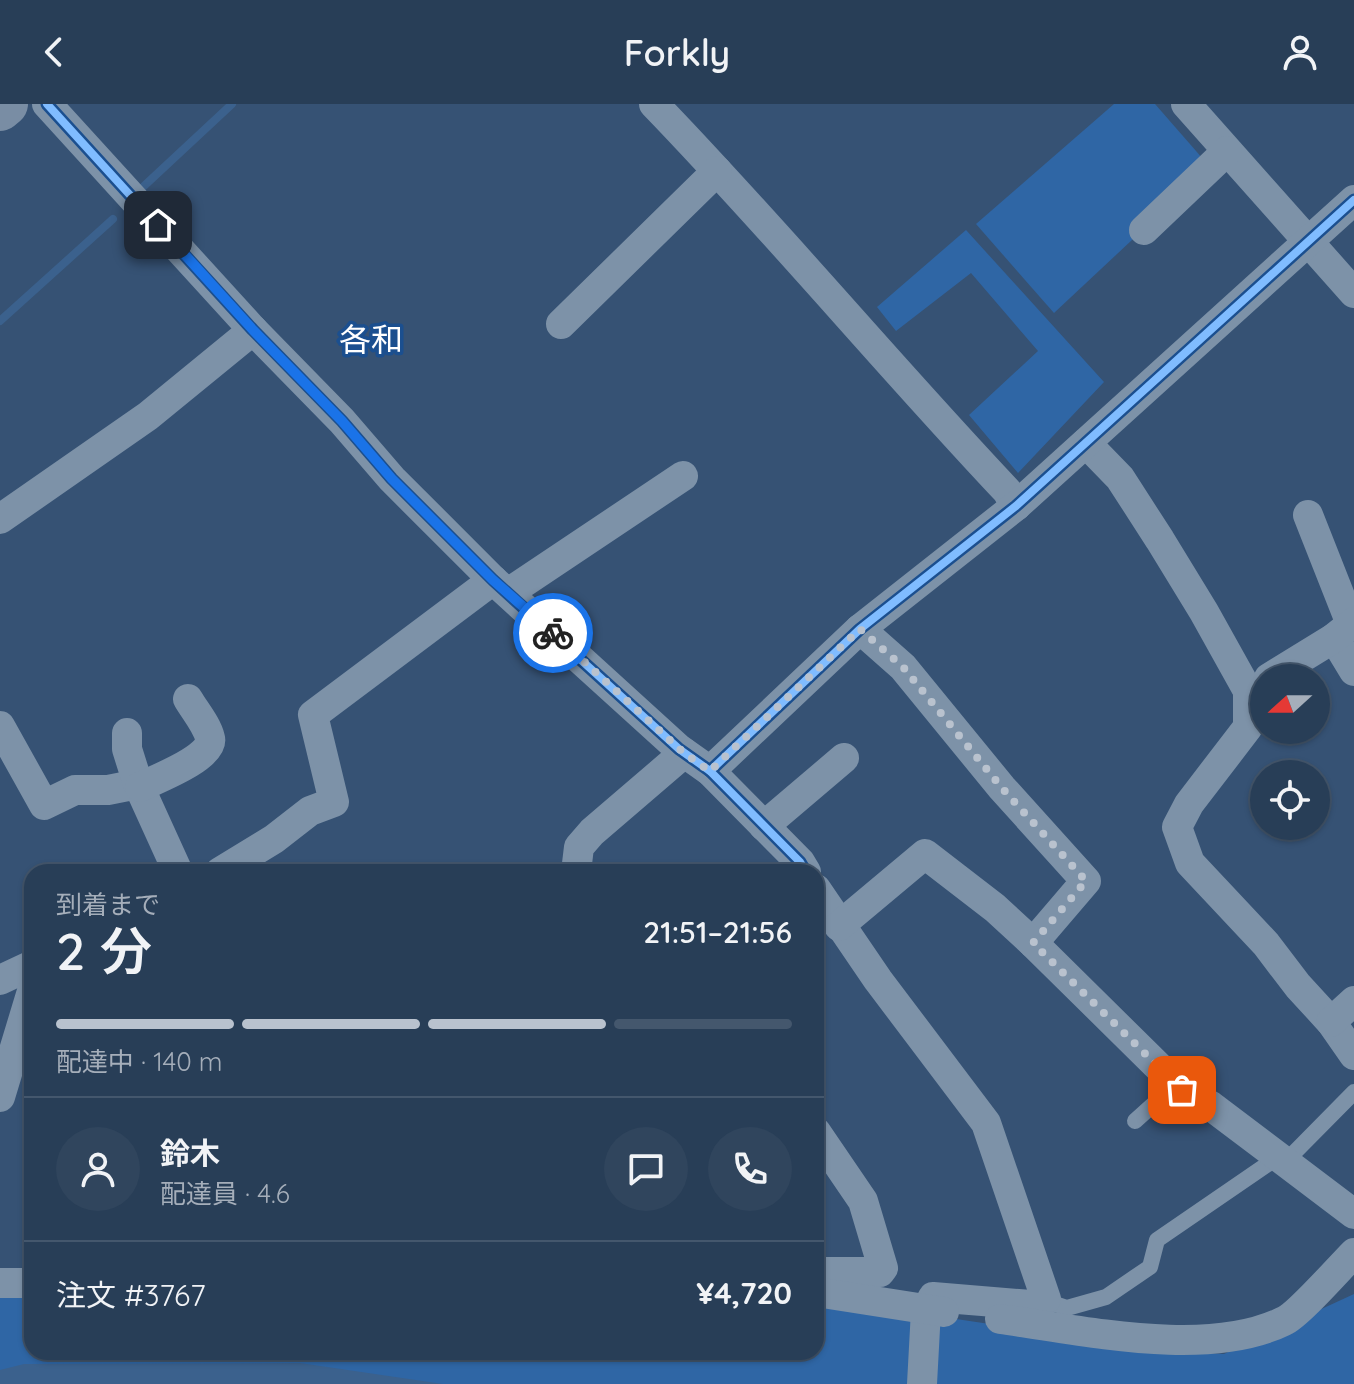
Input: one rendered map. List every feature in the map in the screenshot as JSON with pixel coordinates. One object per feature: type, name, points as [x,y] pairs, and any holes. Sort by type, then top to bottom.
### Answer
[{"type":"street","points":[[0,109],[6,104]]},
{"type":"street","points":[[47,104],[253,330],[342,421],[392,479],[501,586],[684,753],[710,771],[801,864]]},
{"type":"street","points":[[654,104],[1007,491],[1016,506]]},
{"type":"street","points":[[1186,104],[1354,293]]},
{"type":"street","points":[[1144,230],[1227,151]]},
{"type":"street","points":[[561,324],[717,171]]},
{"type":"street","points":[[710,771],[860,629],[1016,506],[1354,200]]},
{"type":"street","points":[[0,519],[148,416],[253,330]]},
{"type":"street","points":[[1086,443],[1120,478],[1204,612],[1250,670]]},
{"type":"street","points":[[233,864],[274,839],[310,811],[334,802],[313,715],[501,586],[683,476]]},
{"type":"street","points":[[1308,515],[1346,628],[1354,671]]},
{"type":"street","points":[[1290,664],[1346,628]]},
{"type":"street","points":[[860,629],[903,667],[1002,788],[1086,881],[1033,943]]},
{"type":"street","points":[[0,726],[44,805],[75,790],[139,786],[197,758],[209,748],[211,740],[188,699]]},
{"type":"street","points":[[1250,720],[1248,727],[1189,804],[1177,827],[1190,863],[1266,944],[1331,1022],[1354,1055]]},
{"type":"street","points":[[127,733],[127,749],[139,786],[174,864]]},
{"type":"street","points":[[577,864],[579,847],[592,832],[684,753]]},
{"type":"street","points":[[764,826],[844,758]]},
{"type":"street","points":[[922,1384],[925,1323],[933,1297],[1031,1305],[1046,1299],[986,1123],[826,914],[925,854],[995,908],[1176,1084],[1354,1214]]},
{"type":"street","points":[[0,980],[24,969]]},
{"type":"street","points":[[1331,1022],[1354,1001]]},
{"type":"street","points":[[0,1097],[24,1018]]},
{"type":"street","points":[[824,1144],[863,1201],[883,1268],[880,1272],[824,1272]]},
{"type":"street","points":[[824,1294],[925,1323],[1177,1341],[1243,1335],[1287,1320],[1354,1253]]},
{"type":"street","points":[[0,1283],[24,1283]]},
{"type":"lane","points":[[1135,1121],[1176,1084]]},
{"type":"lane","points":[[1043,1300],[1067,1308],[1106,1297],[1150,1267],[1157,1240],[1282,1159],[1354,1092]]},
{"type":"shaded area","points":[[1114,104],[1155,104],[1210,167],[1054,313],[976,224]]},
{"type":"shaded area","points":[[966,230],[1104,382],[1018,473],[969,415],[1038,351],[971,273],[896,331],[877,307]]},
{"type":"shaded area","points":[[24,1285],[24,1360],[824,1360],[824,1299],[1178,1352],[1224,1354],[1354,1294],[1354,1384],[0,1384],[0,1286]]},
{"type":"shaded area","points":[[300,1363],[443,1384],[0,1384],[0,1370],[24,1364]]},
{"type":"waterway","points":[[144,186],[232,104]]},
{"type":"waterway","points":[[0,321],[113,219]]},
{"type":"cycle path","points":[[47,104],[253,330],[342,421],[392,479],[493,580],[679,749],[710,771],[801,864]]},
{"type":"cycle path","points":[[710,771],[860,629],[1016,506],[1354,200]]},
{"type":"way so far","points":[[553,633],[684,753],[710,771],[860,629],[903,667],[1002,788],[1086,881],[1033,943],[1182,1090]]},
{"type":"district","name":"各和","points":[[371,339]]},
{"type":"route","points":[[158,225],[253,330],[342,421],[392,479],[493,580],[553,633]]}]
